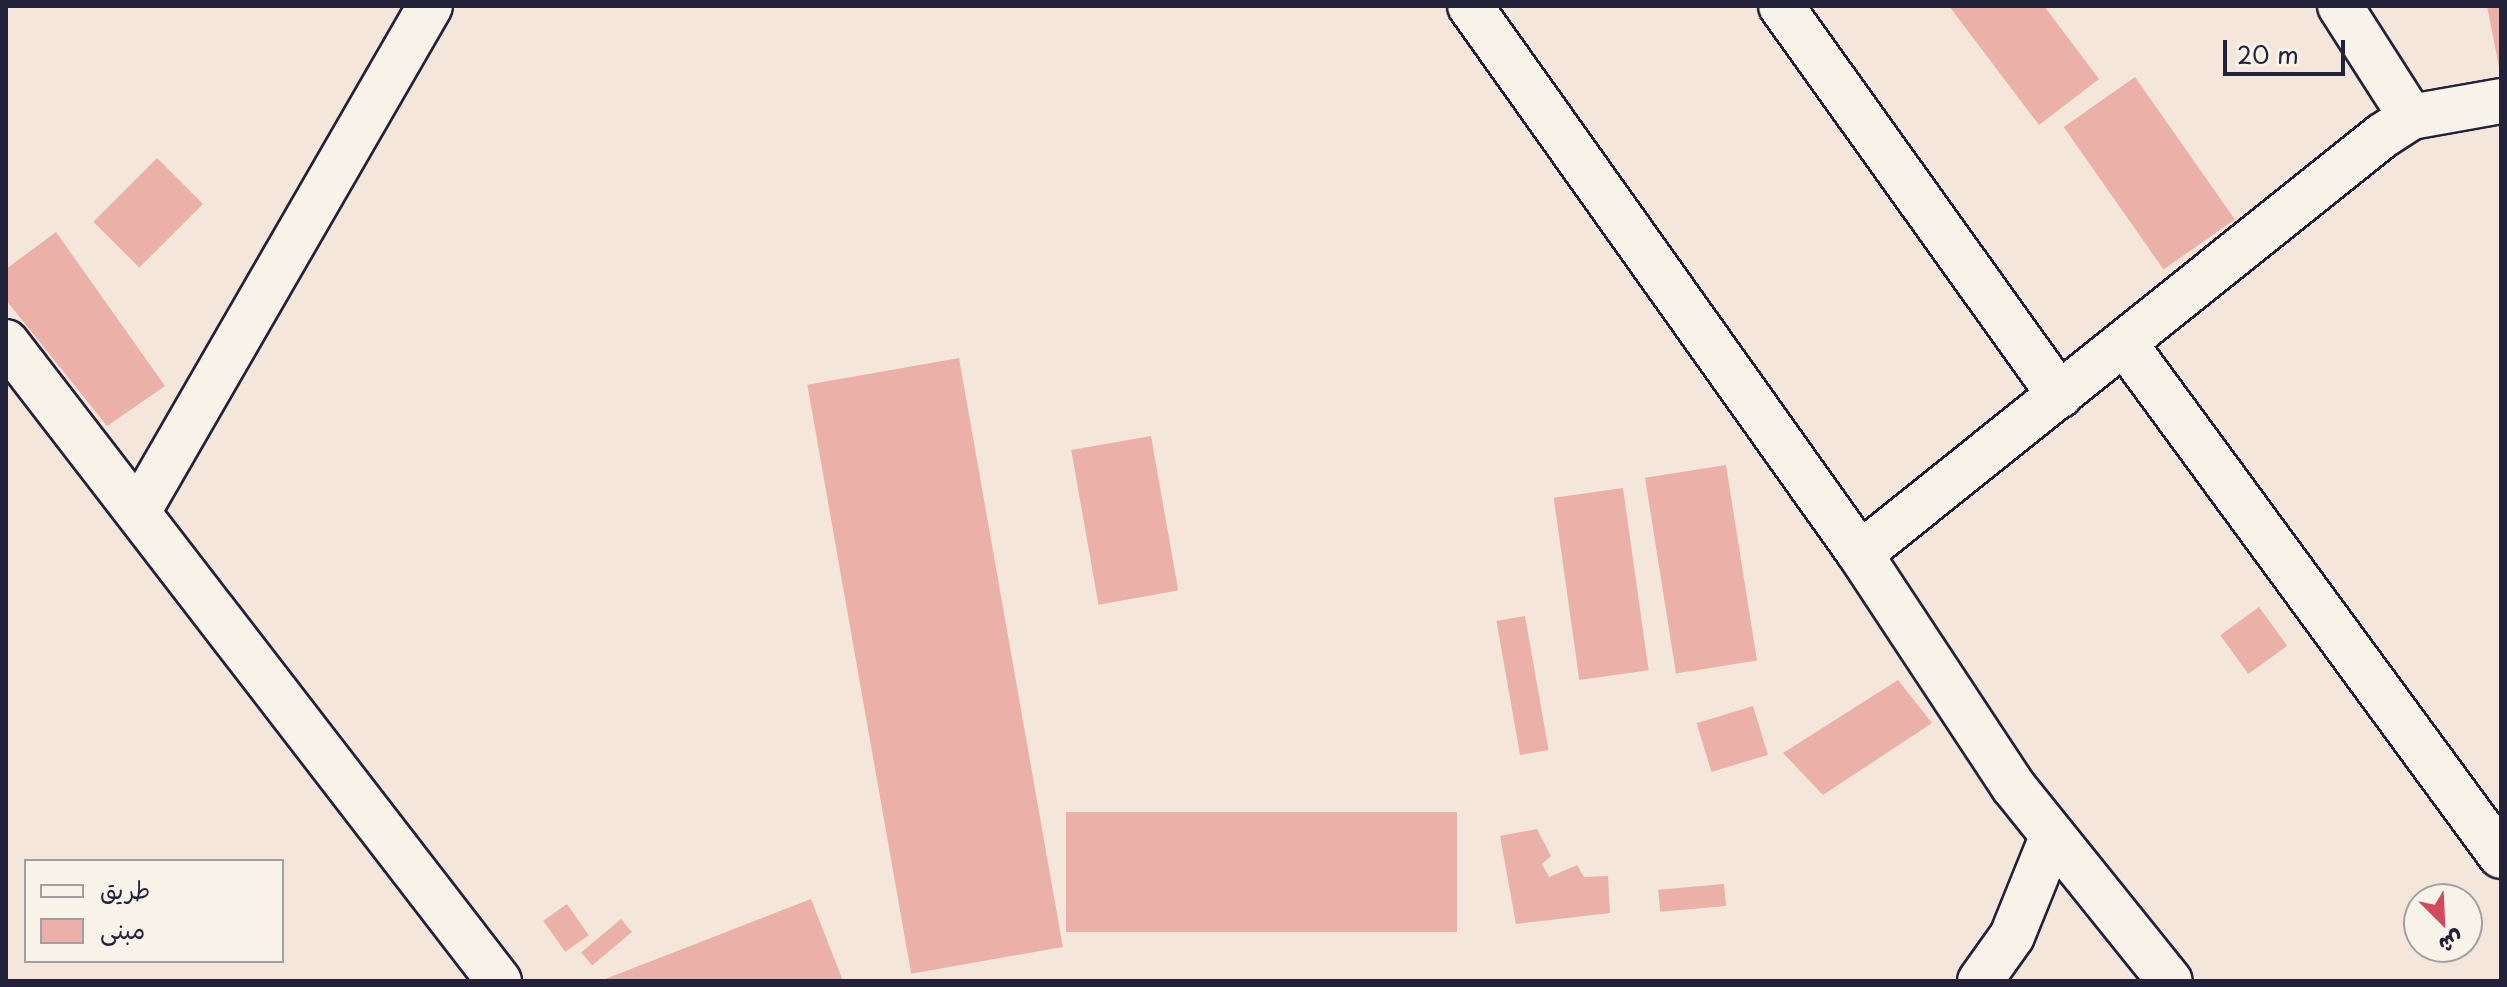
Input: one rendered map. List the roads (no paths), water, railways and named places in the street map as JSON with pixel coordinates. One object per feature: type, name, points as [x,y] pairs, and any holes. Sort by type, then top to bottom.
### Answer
[{"type":"main road","points":[[138,512],[430,6]]},
{"type":"main road","points":[[1470,6],[1860,554],[2052,837],[2170,981]]},
{"type":"main road","points":[[1781,6],[2060,395]]},
{"type":"main road","points":[[2340,6],[2411,117]]},
{"type":"main road","points":[[1860,554],[2411,117],[2501,101]]},
{"type":"main road","points":[[6,342],[499,981]]},
{"type":"main road","points":[[2125,344],[2501,856]]},
{"type":"main road","points":[[1980,981],[2012,936],[2052,837]]}]
